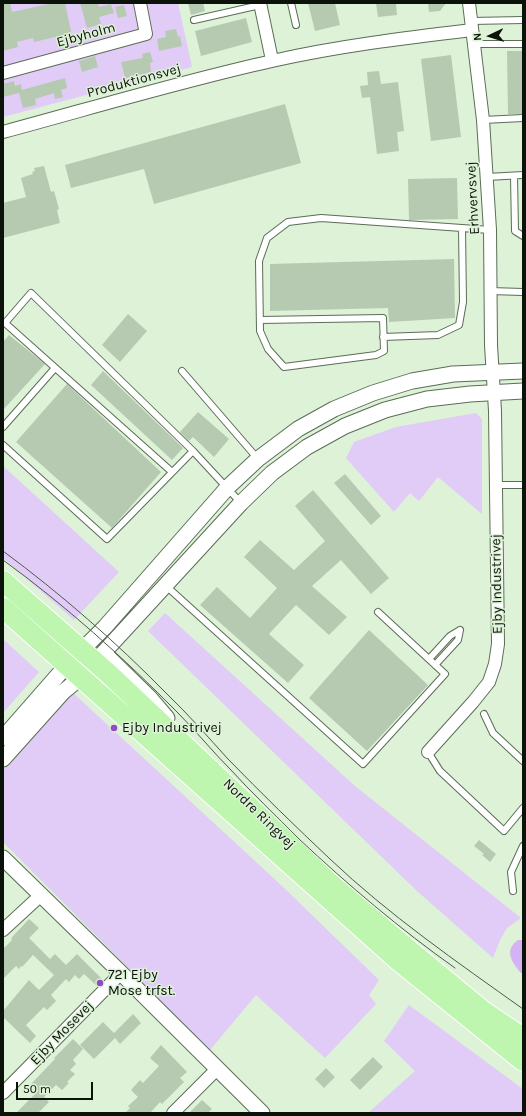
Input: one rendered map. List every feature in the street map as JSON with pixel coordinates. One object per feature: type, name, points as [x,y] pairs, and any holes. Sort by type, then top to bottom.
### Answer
[{"type":"main road","name":"Nordre Ringvej","points":[[3,581],[67,636],[84,662],[400,962],[523,1060]]},
{"type":"main road","name":"Nordre Ringvej","points":[[3,608],[84,662],[210,768],[332,885],[483,1011],[523,1038]]},
{"type":"street","name":"Ejbyholm","points":[[3,73],[146,34],[140,3]]},
{"type":"street","name":"Erhvervsvej","points":[[469,3],[483,120],[487,177],[490,230],[490,291],[495,392]]},
{"type":"street","points":[[260,4],[272,60]]},
{"type":"street","name":"Produktionsvej","points":[[3,132],[272,60],[350,45],[472,26]]},
{"type":"street","points":[[3,759],[64,692],[109,622],[228,487],[258,459],[298,429],[334,409],[373,393],[412,381],[453,374],[493,371],[523,371]]},
{"type":"street","points":[[3,738],[165,585],[272,472],[307,447],[345,426],[385,410],[427,399],[495,392],[523,391]]},
{"type":"street","name":"Ejby Industrivej","points":[[428,752],[489,682],[498,644],[495,392]]},
{"type":"street","points":[[3,600],[84,662]]},
{"type":"street","points":[[3,858],[262,1113]]},
{"type":"street","points":[[3,930],[41,895]]},
{"type":"street","name":"Ejby Mosevej","points":[[3,1093],[121,973]]},
{"type":"street","points":[[173,1113],[217,1069]]},
{"type":"lane","points":[[292,3],[296,25]]},
{"type":"lane","points":[[194,20],[260,4]]},
{"type":"lane","points":[[472,26],[523,20]]},
{"type":"lane","points":[[474,44],[523,44]]},
{"type":"lane","points":[[483,120],[523,118]]},
{"type":"lane","points":[[487,177],[523,175]]},
{"type":"lane","points":[[514,176],[515,231],[523,236]]},
{"type":"lane","points":[[260,320],[383,318],[384,351],[376,355],[284,366],[268,349],[260,331],[259,261],[268,238],[288,222],[321,218],[490,230]]},
{"type":"lane","points":[[383,337],[438,335],[459,325],[463,302],[462,228]]},
{"type":"lane","points":[[490,291],[523,292]]},
{"type":"lane","points":[[172,472],[4,323],[31,294],[193,451],[228,487],[241,503]]},
{"type":"lane","points":[[3,427],[55,368]]},
{"type":"lane","points":[[182,371],[258,459]]},
{"type":"lane","points":[[3,445],[107,539],[193,451]]},
{"type":"lane","points":[[496,485],[523,485]]},
{"type":"lane","points":[[165,585],[363,764],[445,674],[378,612]]},
{"type":"lane","points":[[429,659],[450,636],[460,630],[458,640],[435,665]]},
{"type":"lane","points":[[484,714],[493,733],[523,761]]},
{"type":"lane","points":[[428,752],[440,771],[504,831],[523,808]]},
{"type":"lane","points":[[513,891],[511,872],[523,846]]},
{"type":"shaded area","points":[[3,3],[178,3],[192,67],[3,117]]},
{"type":"shaded area","points":[[476,413],[482,419],[482,514],[438,477],[419,501],[410,493],[394,512],[346,458],[354,442],[396,427]]},
{"type":"shaded area","points":[[3,466],[119,572],[74,620],[3,558]]},
{"type":"shaded area","points":[[165,613],[355,786],[521,918],[507,928],[500,940],[493,958],[417,891],[148,631]]},
{"type":"shaded area","points":[[3,639],[39,672],[3,713]]},
{"type":"shaded area","points":[[72,692],[282,886],[379,980],[369,995],[376,1004],[325,1058],[256,995],[210,1050],[3,842],[3,770]]},
{"type":"shaded area","points":[[518,940],[523,940],[523,973],[517,969],[510,956],[511,948]]},
{"type":"shaded area","points":[[409,1005],[523,1089],[523,1113],[368,1113],[415,1071],[384,1041]]},
{"type":"building","points":[[3,3],[10,3],[12,12],[53,3],[65,3],[72,36],[61,38],[60,36],[34,42],[33,38],[17,42],[18,47],[3,51]]},
{"type":"building","points":[[80,3],[98,3],[99,7],[111,4],[114,13],[99,17],[101,24],[87,28]]},
{"type":"building","points":[[188,3],[203,3],[205,11],[191,15]]},
{"type":"building","points":[[308,3],[335,3],[340,25],[315,31]]},
{"type":"building","points":[[376,3],[396,3],[397,15],[378,17]]},
{"type":"building","points":[[428,3],[446,3],[440,11],[429,12]]},
{"type":"building","points":[[124,5],[127,16],[118,18],[115,7]]},
{"type":"building","points":[[246,18],[252,42],[201,56],[195,31]]},
{"type":"building","points":[[176,29],[178,37],[180,36],[182,46],[159,51],[157,39],[166,37],[165,31]]},
{"type":"building","points":[[507,51],[523,51],[523,114],[508,114]]},
{"type":"building","points":[[150,52],[153,62],[150,63],[151,72],[125,78],[121,62],[143,58],[142,54]]},
{"type":"building","points":[[451,55],[461,137],[431,141],[421,59]]},
{"type":"building","points":[[95,56],[98,67],[82,72],[79,61]]},
{"type":"building","points":[[379,71],[381,84],[398,82],[404,131],[397,132],[399,151],[377,154],[370,97],[362,98],[360,86],[368,85],[367,72]]},
{"type":"building","points":[[65,78],[67,88],[61,90],[63,97],[55,99],[54,93],[35,99],[36,105],[23,108],[19,93],[3,97],[3,84],[14,81],[15,86],[21,84],[22,90]]},
{"type":"building","points":[[285,104],[301,163],[154,204],[144,169],[71,188],[65,165]]},
{"type":"building","points":[[44,166],[51,192],[54,191],[59,209],[57,210],[60,223],[3,238],[3,203],[26,197],[21,178],[33,174],[32,172],[35,171],[34,168]]},
{"type":"building","points":[[457,178],[458,219],[409,220],[408,179]]},
{"type":"building","points":[[454,259],[455,318],[389,322],[388,308],[270,311],[270,264]]},
{"type":"building","points":[[128,314],[147,331],[120,362],[102,345]]},
{"type":"building","points":[[9,335],[45,364],[3,410],[3,342]]},
{"type":"building","points":[[103,371],[183,448],[172,460],[91,385]]},
{"type":"building","points":[[67,384],[161,472],[112,528],[16,442]]},
{"type":"building","points":[[198,412],[229,439],[214,457],[193,437],[189,441],[180,432]]},
{"type":"building","points":[[345,474],[381,516],[371,525],[334,483]]},
{"type":"building","points":[[313,490],[389,578],[371,594],[341,560],[312,586],[347,617],[329,635],[296,605],[269,634],[304,665],[288,683],[200,605],[217,587],[250,618],[277,588],[244,557],[260,540],[294,570],[325,541],[295,506]]},
{"type":"building","points":[[369,630],[428,685],[367,751],[309,698]]},
{"type":"building","points":[[479,840],[496,854],[490,862],[482,855],[484,854],[474,846]]},
{"type":"building","points":[[29,919],[39,928],[29,938],[50,959],[55,954],[66,965],[77,954],[103,980],[97,986],[84,974],[79,979],[75,975],[69,982],[66,979],[51,995],[56,1001],[47,1010],[44,1007],[26,1025],[36,1036],[30,1043],[3,1017],[3,1011],[29,980],[39,990],[54,975],[33,955],[22,967],[21,966],[19,969],[16,966],[3,979],[3,949]]},
{"type":"building","points":[[133,1014],[141,1023],[120,1044],[115,1038],[94,1059],[80,1045],[103,1022],[114,1033]]},
{"type":"building","points":[[73,1039],[83,1049],[73,1060],[76,1064],[70,1070],[75,1074],[67,1082],[69,1083],[62,1090],[56,1085],[44,1097],[49,1102],[38,1113],[16,1113],[38,1091],[31,1084]]},
{"type":"building","points":[[161,1045],[187,1072],[180,1078],[184,1082],[162,1104],[160,1102],[150,1113],[125,1113],[130,1108],[128,1106],[138,1097],[131,1090],[140,1080],[143,1083],[159,1066],[150,1058]]},
{"type":"building","points":[[373,1057],[383,1067],[360,1090],[350,1080]]},
{"type":"building","points":[[326,1068],[335,1077],[324,1088],[315,1079]]},
{"type":"building","points":[[202,1100],[212,1109],[208,1113],[189,1113]]},
{"type":"tram line","points":[[3,551],[67,601],[128,655],[182,709],[228,759],[304,835],[353,880],[400,919],[473,974],[523,1009]]},
{"type":"tram line","points":[[3,560],[49,595],[137,672],[185,720],[255,796],[355,890],[394,922],[455,968]]},
{"type":"place","name":"Ejby Industrivej","points":[[114,728]]},
{"type":"place","name":"721 Ejby Mose trfst.","points":[[100,983]]}]
